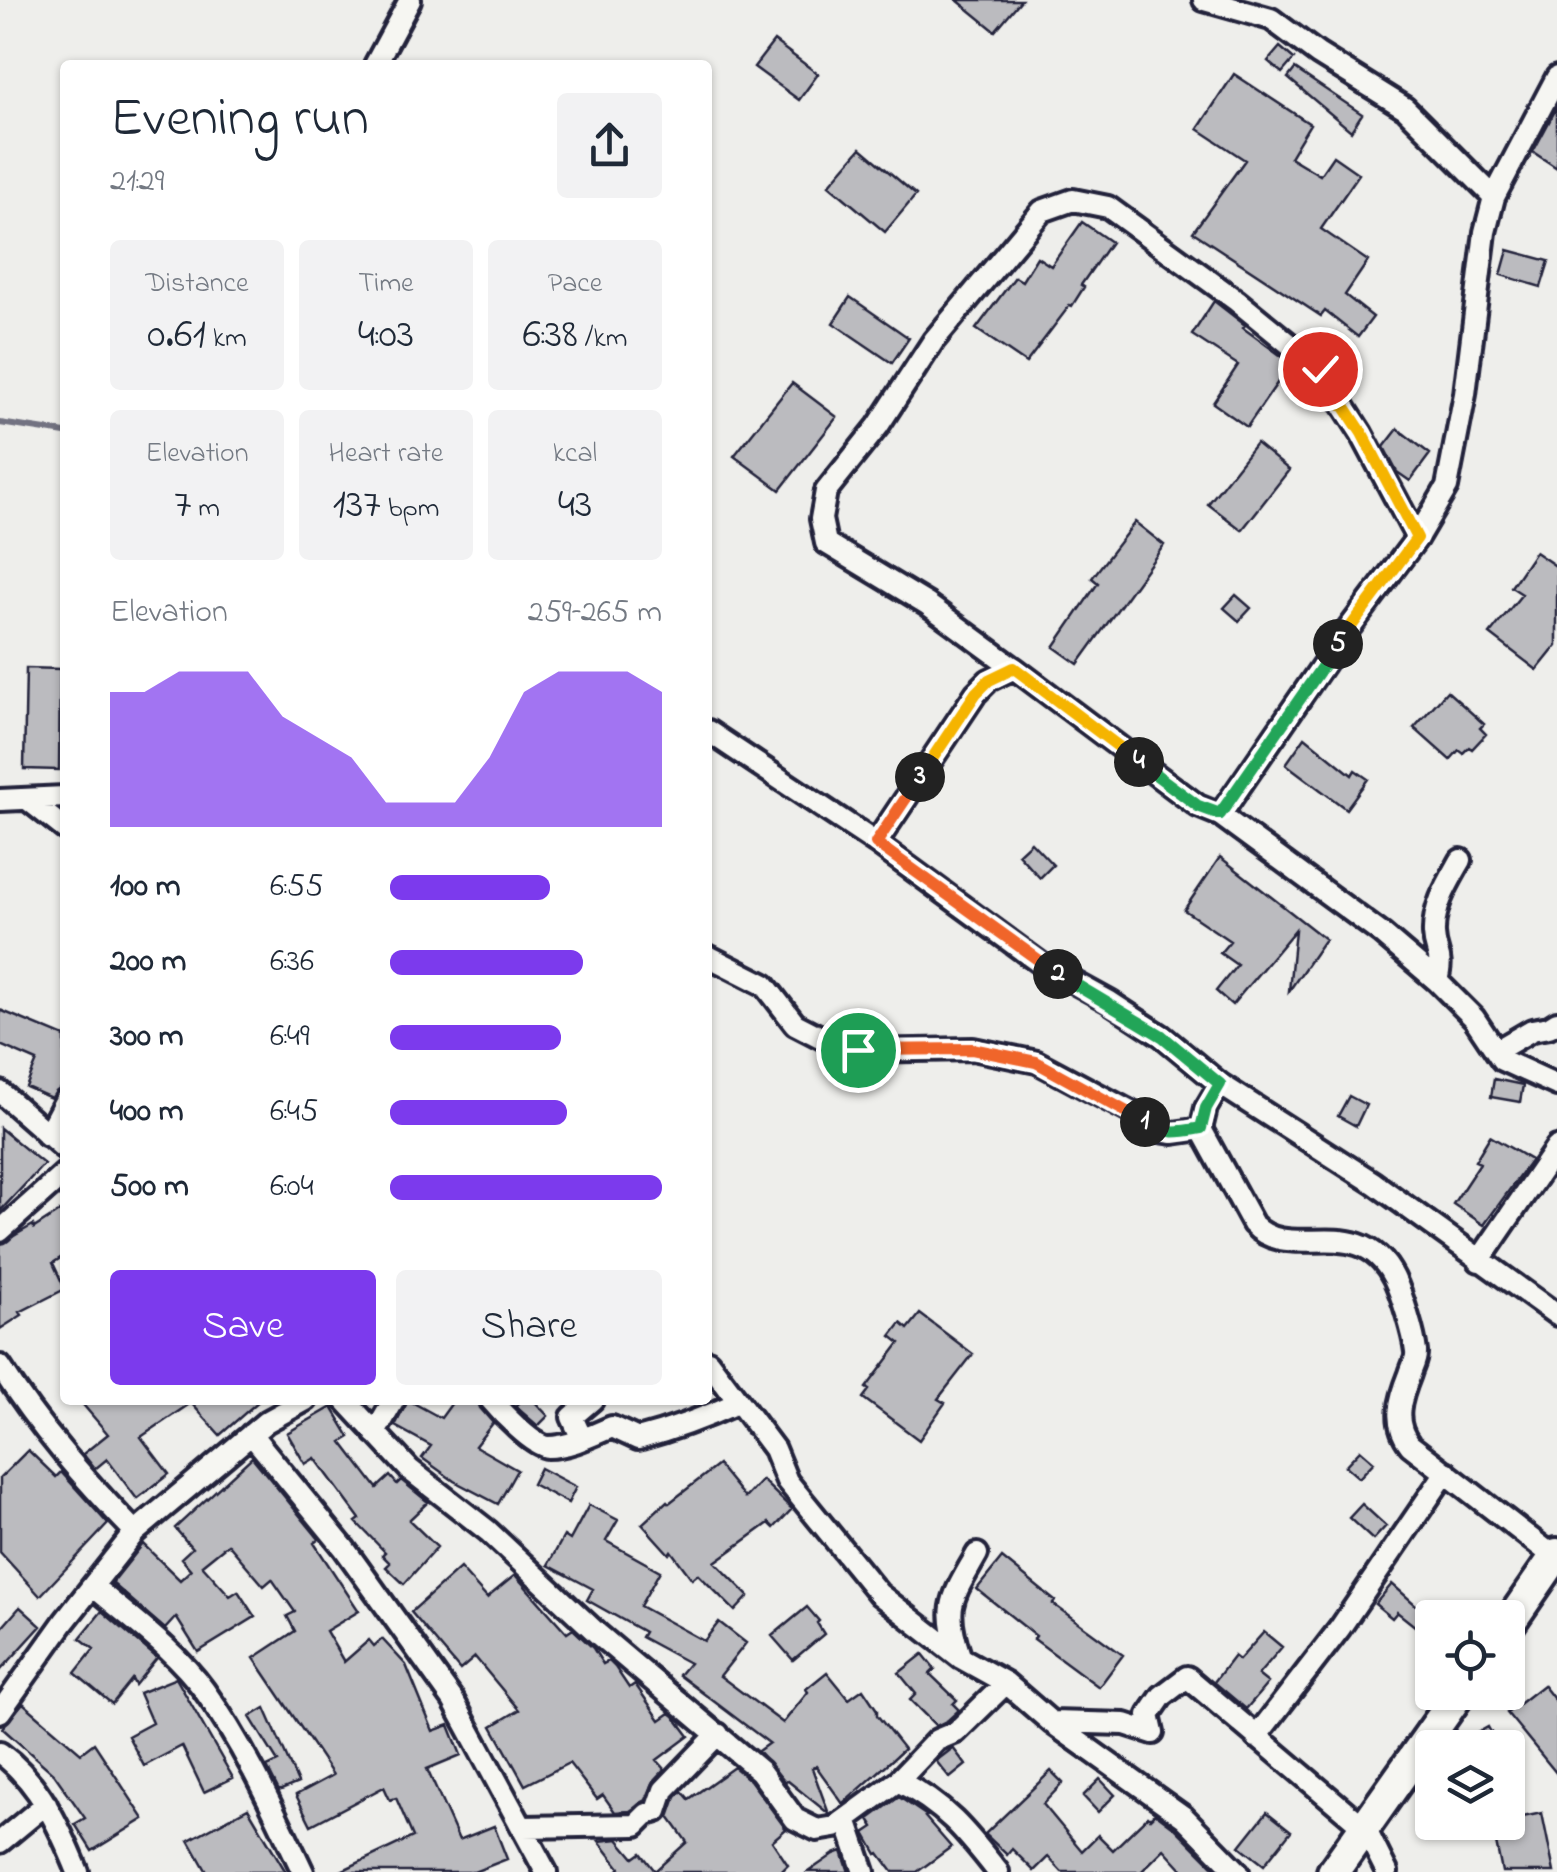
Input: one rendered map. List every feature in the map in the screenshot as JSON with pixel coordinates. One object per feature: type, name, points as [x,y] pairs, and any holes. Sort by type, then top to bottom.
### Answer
[{"type":"main road","points":[[1525,1601],[1556,1557]]},
{"type":"main road","points":[[1334,1872],[1447,1710]]},
{"type":"street","points":[[378,60],[410,0]]},
{"type":"street","points":[[1204,0],[1271,18],[1318,54],[1404,108],[1494,197]]},
{"type":"street","points":[[1220,814],[1338,643],[1417,538],[1448,487],[1484,232],[1494,197],[1557,77]]},
{"type":"street","points":[[1417,538],[1362,433],[1320,369],[1237,301],[1108,207],[1073,200],[1042,211],[934,340],[878,426],[826,491],[821,518],[826,543],[926,604],[1198,806],[1220,814],[1382,934],[1437,981],[1474,1018],[1502,1060],[1557,1084]]},
{"type":"street","points":[[876,843],[976,693],[989,680],[1014,668]]},
{"type":"street","points":[[712,734],[876,843],[1042,964],[1162,1036],[1220,1084],[1374,1182],[1557,1315]]},
{"type":"street","points":[[0,800],[60,796]]},
{"type":"street","points":[[27,799],[60,825]]},
{"type":"street","points":[[1437,981],[1441,953],[1434,937],[1438,900],[1461,860]]},
{"type":"street","points":[[712,958],[764,985],[795,1024],[830,1042],[858,1050],[972,1049],[1036,1062],[1159,1131],[1201,1128]]},
{"type":"street","points":[[1496,1051],[1532,1030],[1557,1022]]},
{"type":"street","points":[[1220,1084],[1206,1108],[1201,1128],[1252,1224],[1264,1237],[1281,1240],[1349,1240],[1377,1256],[1393,1277],[1417,1355],[1398,1418],[1401,1434],[1410,1445],[1556,1557]]},
{"type":"street","points":[[0,1092],[60,1145]]},
{"type":"street","points":[[47,1135],[60,1110]]},
{"type":"street","points":[[1479,1261],[1557,1147]]},
{"type":"street","points":[[0,1231],[60,1178]]},
{"type":"street","points":[[0,1366],[32,1416],[73,1467],[135,1532]]},
{"type":"street","points":[[712,1367],[774,1449],[786,1481],[879,1594],[960,1658],[1006,1683],[1052,1722],[1184,1816],[1238,1872]]},
{"type":"street","points":[[497,1405],[548,1447],[612,1427],[638,1439],[683,1427],[736,1403]]},
{"type":"street","points":[[0,1712],[135,1532],[251,1434],[298,1405]]},
{"type":"street","points":[[350,1405],[410,1470],[488,1531],[599,1635],[760,1770],[795,1819],[817,1830],[835,1827],[898,1781],[937,1740],[956,1732],[1006,1683]]},
{"type":"street","points":[[375,1433],[391,1405]]},
{"type":"street","points":[[582,1439],[572,1417],[586,1405]]},
{"type":"street","points":[[251,1434],[344,1548],[453,1700],[546,1872]]},
{"type":"street","points":[[1256,1737],[1340,1628],[1446,1472]]},
{"type":"street","points":[[960,1658],[950,1625],[951,1601],[977,1554]]},
{"type":"street","points":[[93,1586],[175,1657],[203,1688],[256,1772],[302,1872]]},
{"type":"street","points":[[1052,1722],[1124,1724],[1152,1733],[1149,1715],[1162,1696],[1187,1677],[1364,1828],[1387,1872]]},
{"type":"street","points":[[524,1827],[636,1825],[656,1812],[664,1790],[718,1734]]},
{"type":"street","points":[[0,1753],[21,1768],[46,1804],[78,1872]]},
{"type":"street","points":[[898,1781],[930,1797],[956,1820],[998,1872]]},
{"type":"street","points":[[0,1842],[46,1804]]},
{"type":"street","points":[[846,1819],[864,1872]]},
{"type":"building","points":[[957,0],[1021,0],[995,31]]},
{"type":"building","points":[[774,41],[818,74],[799,100],[754,67]]},
{"type":"building","points":[[1280,47],[1294,59],[1282,73],[1268,61]]},
{"type":"building","points":[[1295,69],[1362,114],[1351,131],[1288,78]]},
{"type":"building","points":[[1234,74],[1310,124],[1290,157],[1320,175],[1333,156],[1359,174],[1321,229],[1368,261],[1345,295],[1373,317],[1358,337],[1325,311],[1321,316],[1193,232],[1245,160],[1198,129]]},
{"type":"building","points":[[1557,107],[1557,168],[1533,152]]},
{"type":"building","points":[[861,148],[916,195],[885,232],[829,185]]},
{"type":"building","points":[[1082,222],[1111,242],[1081,285],[1084,287],[1072,306],[1026,363],[976,329],[1015,277],[1022,281],[1037,257],[1051,266]]},
{"type":"building","points":[[1508,250],[1549,261],[1541,287],[1501,275]]},
{"type":"building","points":[[850,297],[909,338],[892,363],[833,323]]},
{"type":"building","points":[[1214,301],[1291,363],[1247,427],[1213,403],[1238,365],[1192,335]]},
{"type":"building","points":[[792,383],[837,417],[780,490],[734,456]]},
{"type":"building","points":[[1398,429],[1430,454],[1410,481],[1397,472],[1384,447]]},
{"type":"building","points":[[1256,443],[1289,470],[1242,530],[1208,504]]},
{"type":"building","points":[[1135,522],[1164,545],[1078,664],[1054,647],[1098,583],[1092,578]]},
{"type":"building","points":[[1535,552],[1557,567],[1557,645],[1537,670],[1490,634],[1522,594],[1511,587]]},
{"type":"building","points":[[1236,595],[1251,608],[1239,621],[1224,608]]},
{"type":"building","points":[[26,668],[60,669],[59,770],[24,769]]},
{"type":"building","points":[[1447,691],[1484,724],[1480,728],[1486,734],[1472,749],[1469,747],[1463,753],[1459,750],[1450,760],[1414,728]]},
{"type":"building","points":[[1305,737],[1352,775],[1355,770],[1368,779],[1346,809],[1286,764]]},
{"type":"building","points":[[1031,842],[1053,865],[1040,878],[1018,854]]},
{"type":"building","points":[[1220,857],[1325,939],[1289,991],[1295,930],[1232,1005],[1216,991],[1237,965],[1220,953],[1230,941],[1184,910]]},
{"type":"building","points":[[0,1010],[60,1035],[60,1090],[51,1098],[26,1087],[37,1061],[0,1045]]},
{"type":"building","points":[[1494,1079],[1523,1085],[1520,1102],[1491,1097]]},
{"type":"building","points":[[1349,1096],[1366,1105],[1356,1126],[1338,1116]]},
{"type":"building","points":[[0,1128],[44,1164],[0,1211]]},
{"type":"building","points":[[1490,1136],[1531,1160],[1484,1225],[1453,1204],[1480,1163],[1475,1161]]},
{"type":"building","points":[[60,1211],[60,1258],[53,1263],[60,1278],[60,1292],[20,1312],[22,1315],[0,1329],[0,1244],[33,1225],[34,1228]]},
{"type":"building","points":[[920,1314],[973,1354],[938,1399],[945,1403],[919,1440],[863,1398],[869,1390],[866,1388],[900,1343],[891,1336],[901,1323],[908,1329]]},
{"type":"building","points":[[83,1405],[188,1405],[141,1437],[169,1474],[137,1499],[107,1459],[95,1469],[83,1454],[108,1434]]},
{"type":"building","points":[[193,1405],[254,1405],[220,1435]]},
{"type":"building","points":[[406,1405],[417,1405],[441,1418],[450,1405],[479,1405],[493,1423],[475,1446],[517,1470],[498,1504],[454,1481],[422,1458],[431,1446],[395,1426]]},
{"type":"building","points":[[538,1405],[548,1416],[538,1426],[515,1406]]},
{"type":"building","points":[[332,1407],[350,1437],[342,1442],[377,1488],[390,1476],[428,1502],[409,1520],[437,1547],[404,1584],[386,1567],[390,1563],[382,1555],[385,1552],[356,1522],[360,1519],[315,1458],[305,1464],[287,1433]]},
{"type":"building","points":[[28,1450],[56,1477],[61,1472],[108,1524],[40,1596],[0,1552],[0,1478]]},
{"type":"building","points":[[1360,1450],[1374,1462],[1359,1478],[1345,1466]]},
{"type":"building","points":[[252,1457],[319,1539],[314,1543],[359,1611],[326,1631],[344,1662],[369,1640],[374,1646],[382,1639],[406,1665],[433,1731],[449,1725],[461,1755],[427,1769],[459,1840],[494,1826],[507,1859],[474,1872],[339,1872],[413,1837],[396,1798],[390,1800],[384,1787],[311,1825],[296,1795],[333,1775],[254,1658],[295,1631],[287,1616],[295,1612],[272,1579],[264,1586],[228,1544],[202,1565],[230,1596],[238,1591],[255,1617],[198,1652],[176,1617],[165,1629],[112,1583],[143,1544],[180,1580],[191,1570],[181,1558],[192,1548],[175,1528]]},
{"type":"building","points":[[718,1465],[745,1498],[762,1480],[792,1509],[774,1528],[769,1523],[715,1562],[749,1596],[735,1611],[698,1574],[692,1579],[671,1551],[669,1554],[642,1524]]},
{"type":"building","points":[[540,1468],[576,1487],[568,1503],[532,1484]]},
{"type":"building","points":[[1362,1504],[1386,1526],[1373,1540],[1349,1518]]},
{"type":"building","points":[[589,1505],[618,1520],[606,1541],[660,1571],[640,1606],[704,1641],[719,1622],[746,1643],[720,1676],[783,1723],[808,1692],[806,1689],[827,1672],[849,1699],[863,1689],[877,1715],[904,1749],[843,1804],[816,1766],[812,1768],[829,1814],[785,1782],[758,1751],[769,1743],[679,1675],[689,1663],[641,1637],[644,1632],[587,1600],[593,1589],[548,1565],[564,1536],[570,1540]]},
{"type":"building","points":[[1002,1558],[1055,1601],[1053,1604],[1123,1655],[1099,1687],[1034,1639],[1036,1636],[977,1589]]},
{"type":"building","points":[[460,1568],[487,1598],[515,1575],[567,1633],[573,1629],[603,1664],[609,1661],[615,1667],[629,1688],[635,1684],[660,1720],[670,1713],[674,1716],[689,1736],[657,1760],[665,1769],[654,1781],[646,1800],[630,1811],[615,1812],[603,1795],[597,1799],[569,1763],[525,1785],[492,1726],[519,1710],[475,1657],[460,1670],[411,1612]]},
{"type":"building","points":[[1392,1584],[1415,1604],[1415,1626],[1397,1612],[1392,1618],[1375,1604]]},
{"type":"building","points":[[20,1607],[41,1626],[0,1671],[0,1630]]},
{"type":"building","points":[[807,1607],[824,1634],[793,1660],[772,1636]]},
{"type":"building","points":[[102,1611],[157,1658],[135,1685],[132,1679],[112,1704],[75,1673],[94,1649],[80,1638]]},
{"type":"building","points":[[1264,1632],[1282,1647],[1258,1675],[1268,1683],[1246,1709],[1214,1682],[1234,1656],[1239,1660]]},
{"type":"building","points":[[923,1654],[935,1669],[930,1674],[957,1700],[953,1704],[959,1710],[936,1726],[910,1700],[916,1694],[899,1673]]},
{"type":"building","points":[[176,1678],[233,1778],[204,1792],[182,1746],[144,1766],[128,1736],[152,1723],[139,1693]]},
{"type":"building","points":[[1543,1685],[1557,1703],[1557,1774],[1525,1730],[1507,1713],[1525,1710],[1525,1699]]},
{"type":"building","points":[[23,1703],[81,1753],[94,1743],[144,1819],[92,1851],[75,1824],[85,1818],[54,1774],[2,1728]]},
{"type":"building","points":[[265,1708],[298,1783],[279,1791],[267,1767],[278,1762],[250,1717]]},
{"type":"building","points":[[953,1748],[966,1765],[950,1778],[936,1761]]},
{"type":"building","points":[[734,1767],[750,1780],[786,1829],[772,1841],[788,1865],[781,1872],[616,1872],[620,1868],[599,1841],[618,1839],[634,1858],[641,1853],[655,1871],[687,1842],[669,1817],[676,1797],[682,1791],[689,1799]]},
{"type":"building","points":[[1051,1771],[1063,1783],[1043,1804],[1082,1851],[1098,1835],[1113,1850],[1155,1813],[1219,1872],[1185,1872],[1164,1849],[1141,1872],[1062,1872],[1048,1857],[1034,1871],[1012,1849],[1007,1855],[985,1834]]},
{"type":"building","points":[[1100,1779],[1115,1795],[1098,1812],[1083,1796]]},
{"type":"building","points":[[899,1797],[927,1816],[951,1847],[917,1872],[893,1872],[865,1833],[874,1827],[869,1819]]},
{"type":"building","points":[[248,1808],[286,1872],[207,1872],[189,1840]]},
{"type":"building","points":[[1267,1812],[1291,1831],[1264,1865],[1240,1846]]},
{"type":"building","points":[[1542,1813],[1554,1872],[1502,1872],[1495,1840],[1525,1840],[1525,1816]]},
{"type":"building","points":[[842,1851],[849,1872],[808,1872],[834,1854]]},
{"type":"waterway","points":[[0,423],[60,432]]},
{"type":"route","points":[[858,1050],[972,1049],[1036,1062],[1159,1131],[1201,1128],[1206,1108],[1220,1084],[1162,1036],[1042,964],[876,843],[976,693],[989,680],[1014,668],[1198,806],[1220,814],[1338,643],[1417,538],[1362,433],[1320,369]]}]
